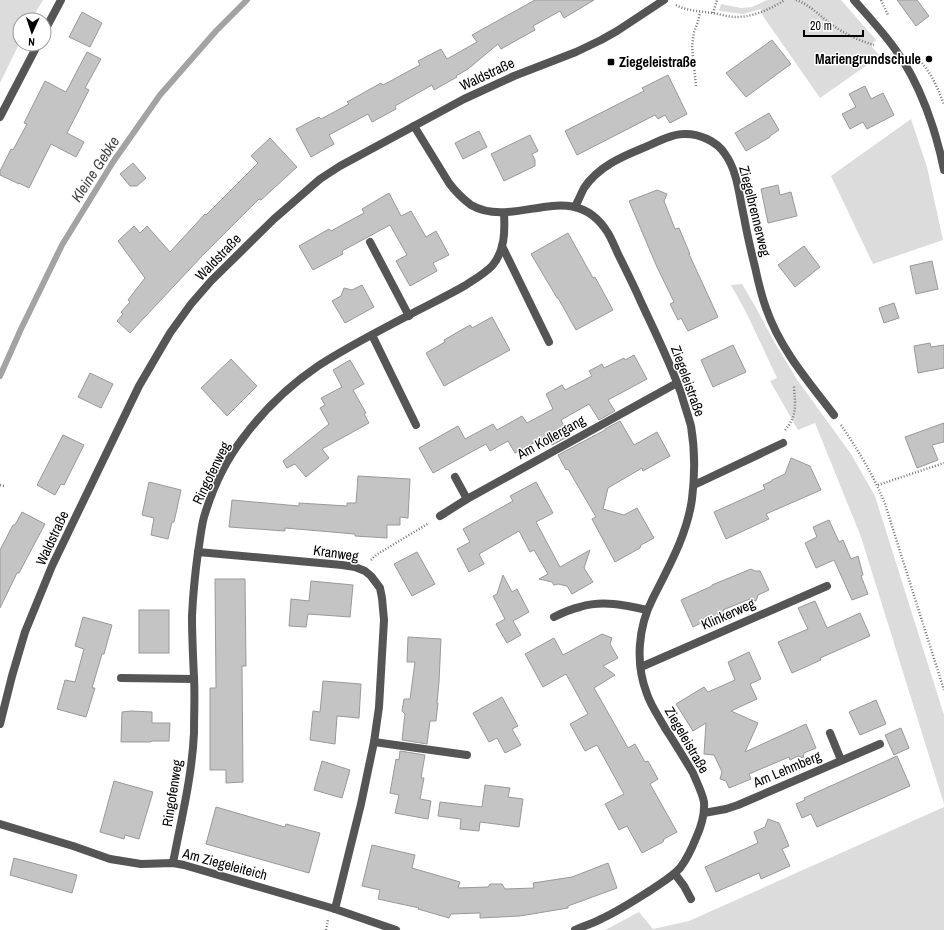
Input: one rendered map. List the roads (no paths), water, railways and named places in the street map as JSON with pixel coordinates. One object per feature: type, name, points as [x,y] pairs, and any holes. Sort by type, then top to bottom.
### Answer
[{"type":"street","points":[[52,17],[61,0]]},
{"type":"street","name":"Waldstraße","points":[[0,724],[25,632],[52,566],[139,386],[170,333],[191,304],[211,281],[274,219],[302,194],[320,179],[340,166],[464,100],[514,76],[576,52],[601,40],[664,0]]},
{"type":"street","points":[[854,0],[896,50],[914,82],[936,137],[944,170]]},
{"type":"street","points":[[0,117],[34,52]]},
{"type":"street","name":"Ziegeleistraße","points":[[414,126],[450,183],[469,204],[486,210],[504,213],[563,205],[586,211],[595,218],[608,233],[653,326],[677,383],[693,440],[694,485],[687,526],[647,610],[640,636],[641,667],[647,694],[653,707],[696,779],[704,803],[702,824],[692,847],[675,874],[630,904],[602,919],[575,930]]},
{"type":"street","name":"Ziegelbrennerweg","points":[[575,207],[584,189],[597,173],[616,161],[644,147],[674,135],[683,134],[700,136],[719,146],[728,159],[736,181],[765,307],[770,319],[782,344],[798,368],[834,415]]},
{"type":"street","name":"Ringofenweg","points":[[173,863],[189,781],[194,734],[192,616],[195,572],[204,517],[214,491],[232,454],[266,410],[302,378],[351,346],[447,296],[484,273],[498,257],[502,246],[505,226],[504,213]]},
{"type":"street","points":[[370,242],[409,316]]},
{"type":"street","points":[[502,246],[549,342]]},
{"type":"street","points":[[372,335],[416,425]]},
{"type":"street","name":"Am Kollergang","points":[[440,516],[467,499],[677,383]]},
{"type":"street","points":[[694,485],[784,443]]},
{"type":"street","points":[[455,476],[467,499]]},
{"type":"street","name":"Kranweg","points":[[198,552],[355,567],[365,571],[371,576],[380,588],[384,620],[379,708],[374,742],[361,804],[335,909]]},
{"type":"street","name":"Klinkerweg","points":[[641,667],[827,586]]},
{"type":"street","points":[[554,617],[580,606],[599,604],[628,605],[647,610]]},
{"type":"street","points":[[121,678],[194,679]]},
{"type":"street","points":[[830,733],[841,760]]},
{"type":"street","points":[[374,742],[467,755]]},
{"type":"street","name":"Am Lehmberg","points":[[704,813],[738,805],[880,744]]},
{"type":"street","name":"Am Ziegeleiteich","points":[[0,824],[110,859],[141,864],[173,863],[184,865],[335,909],[396,930]]},
{"type":"street","points":[[675,874],[691,898]]},
{"type":"waterway","name":"Kleine Gebke","points":[[0,376],[62,245],[113,162],[160,95],[216,31],[247,0]]},
{"type":"place","name":"Mariengrundschule","points":[[929,59]]},
{"type":"place","name":"Ziegeleistraße","points":[[611,62]]}]
